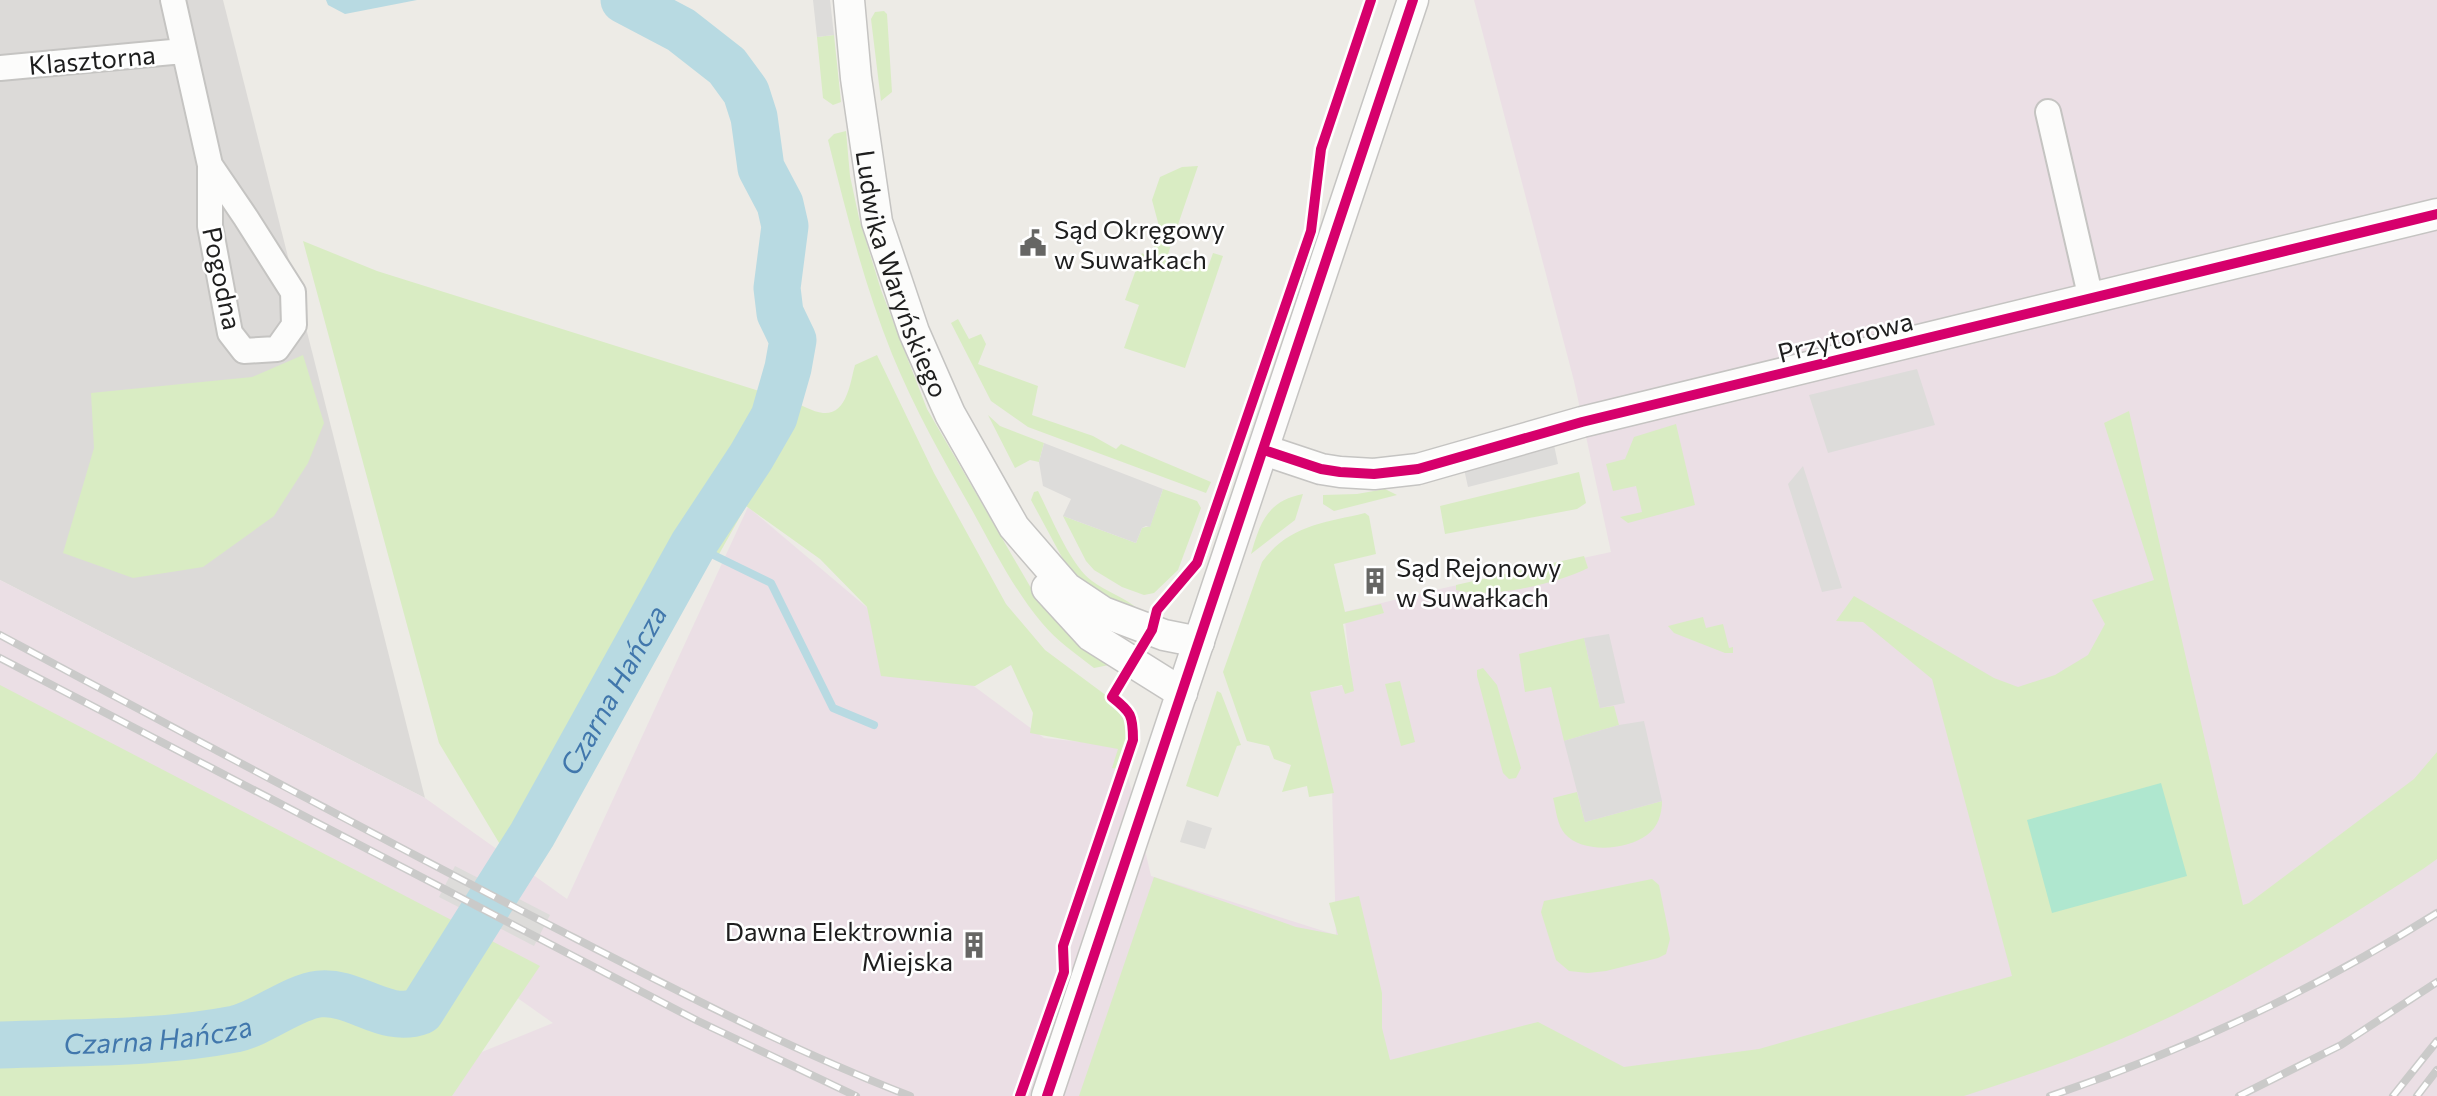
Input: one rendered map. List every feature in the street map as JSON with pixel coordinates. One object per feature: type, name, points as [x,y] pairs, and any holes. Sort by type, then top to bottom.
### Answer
[{"type":"street","name":"Pogodna","points":[[173,0],[210,165],[210,226],[230,333],[244,351],[276,349],[294,325],[293,292],[210,165]]},
{"type":"street","name":"Ludwika Waryńskiego","points":[[849,0],[856,78],[877,222],[915,332],[950,414],[1014,527],[1024,555],[1039,578],[1074,619],[1108,648],[1182,693]]},
{"type":"street","points":[[1047,1096],[1413,0]]},
{"type":"street","name":"Klasztorna","points":[[0,68],[183,51]]},
{"type":"street","points":[[2048,112],[2091,299]]},
{"type":"street","name":"Przytorowa","points":[[1264,450],[1321,469],[1340,472],[1374,474],[1418,469],[1581,422],[2437,214]]},
{"type":"street","name":"Ludwika Waryńskiego","points":[[1014,527],[1067,588],[1086,601],[1104,612],[1164,635],[1199,642]]},
{"type":"shaded area","points":[[0,0],[223,0],[425,798],[0,580]]},
{"type":"shaded area","points":[[813,0],[830,0],[834,35],[817,37]]},
{"type":"shaded area","points":[[1474,0],[2437,0],[2437,768],[2251,905],[2437,771],[2437,1096],[63,1096],[455,1063],[553,1023],[391,909],[0,702],[0,580],[425,798],[567,899],[748,507],[864,605],[1044,738],[1121,746],[1151,876],[1336,935],[1332,788],[1307,692],[1352,684],[1344,612],[1611,552],[1574,381]]},
{"type":"shaded area","points":[[1917,369],[1935,425],[1828,453],[1809,395]]},
{"type":"shaded area","points":[[1044,443],[1163,489],[1150,527],[1142,528],[1136,543],[1063,516],[1071,499],[1043,486],[1039,462]]},
{"type":"shaded area","points":[[1554,445],[1558,464],[1468,487],[1464,469]]},
{"type":"shaded area","points":[[1803,466],[1842,588],[1822,592],[1788,484]]},
{"type":"shaded area","points":[[1609,634],[1625,703],[1600,708],[1584,638]]},
{"type":"shaded area","points":[[1644,721],[1662,801],[1585,822],[1564,741],[1619,725]]},
{"type":"shaded area","points":[[1187,820],[1212,828],[1205,849],[1180,842]]},
{"type":"shaded area","points":[[455,866],[550,915],[534,946],[439,897]]},
{"type":"green space","points":[[884,11],[887,14],[892,92],[881,101],[871,19],[875,12]]},
{"type":"green space","points":[[834,35],[841,102],[833,105],[823,98],[817,37]]},
{"type":"green space","points":[[846,131],[850,176],[859,218],[881,290],[927,409],[1031,588],[1058,622],[1109,665],[1094,668],[1054,636],[1032,610],[996,554],[919,414],[882,328],[864,275],[828,140],[834,134]]},
{"type":"green space","points":[[1198,166],[1167,257],[1207,270],[1213,253],[1223,256],[1185,368],[1124,348],[1139,305],[1125,300],[1142,253],[1150,259],[1160,230],[1152,200],[1160,177],[1182,167]]},
{"type":"green space","points":[[303,241],[377,271],[772,395],[507,856],[439,743]]},
{"type":"green space","points":[[958,319],[969,339],[981,334],[986,344],[978,364],[1038,386],[1032,415],[1093,436],[1116,449],[1121,444],[1211,482],[1206,493],[1028,427],[991,401],[951,323]]},
{"type":"green space","points":[[303,355],[324,423],[308,463],[274,516],[203,567],[133,578],[63,553],[94,448],[91,393],[252,377]]},
{"type":"green space","points":[[877,355],[934,473],[1006,604],[1045,650],[1119,705],[1128,717],[1126,743],[1119,769],[1112,768],[1118,749],[1030,733],[1033,713],[1011,665],[975,686],[881,676],[867,607],[820,559],[746,506],[718,556],[709,549],[738,490],[783,437],[790,401],[823,413],[837,409],[849,389],[855,365]]},
{"type":"green space","points":[[2129,411],[2243,905],[2414,779],[2437,752],[2437,859],[2423,869],[2303,945],[2178,1013],[2072,1059],[1964,1096],[1079,1096],[1154,877],[1296,927],[1338,935],[1329,903],[1359,896],[1382,993],[1382,1028],[1390,1060],[1538,1022],[1624,1067],[1759,1049],[2012,976],[1932,679],[1863,622],[1836,621],[1854,596],[1994,678],[2018,687],[2055,675],[2088,655],[2105,624],[2092,600],[2154,580],[2104,423]]},
{"type":"green space","points":[[988,415],[1000,426],[1044,443],[1039,462],[1030,460],[1015,468]]},
{"type":"green space","points":[[1676,424],[1695,505],[1628,523],[1620,517],[1642,512],[1636,486],[1613,491],[1606,464],[1625,459],[1634,437]]},
{"type":"green space","points":[[1579,472],[1586,503],[1577,509],[1445,534],[1440,506]]},
{"type":"green space","points":[[1163,489],[1197,501],[1201,508],[1178,570],[1154,593],[1144,595],[1122,587],[1094,570],[1086,561],[1063,516],[1136,543],[1142,528],[1150,526]]},
{"type":"green space","points":[[1385,489],[1397,495],[1334,511],[1323,504],[1323,495],[1357,494]]},
{"type":"green space","points":[[1038,491],[1069,552],[1084,574],[1139,610],[1121,609],[1071,574],[1031,500],[1034,492]]},
{"type":"green space","points":[[1303,494],[1295,520],[1251,554],[1262,523],[1273,508],[1291,497]]},
{"type":"green space","points":[[1365,513],[1369,516],[1376,554],[1334,564],[1345,612],[1381,604],[1384,613],[1343,624],[1354,691],[1345,694],[1342,685],[1310,692],[1334,793],[1309,797],[1307,786],[1282,792],[1291,765],[1274,759],[1269,746],[1247,741],[1223,672],[1262,562],[1272,550],[1308,527]]},
{"type":"green space","points":[[1584,556],[1588,568],[1542,584],[1486,593],[1456,590],[1456,585]]},
{"type":"green space","points":[[1703,617],[1706,628],[1723,624],[1729,648],[1733,647],[1733,653],[1725,653],[1674,633],[1668,626]]},
{"type":"green space","points":[[1584,638],[1600,708],[1614,706],[1619,725],[1564,741],[1551,687],[1525,692],[1519,654]]},
{"type":"green space","points":[[1483,668],[1497,685],[1521,768],[1516,778],[1509,779],[1503,773],[1477,676],[1477,670]]},
{"type":"green space","points":[[1400,681],[1415,742],[1401,746],[1385,684]]},
{"type":"green space","points":[[0,685],[540,966],[452,1096],[0,1096]]},
{"type":"green space","points":[[1217,691],[1221,693],[1241,745],[1237,746],[1218,797],[1186,786]]},
{"type":"green space","points":[[2161,783],[2187,876],[2052,913],[2027,820]]},
{"type":"green space","points":[[1577,792],[1585,822],[1662,801],[1657,824],[1647,835],[1628,844],[1605,848],[1583,845],[1562,830],[1553,798]]},
{"type":"green space","points":[[1652,879],[1659,885],[1670,939],[1666,954],[1606,971],[1588,973],[1569,971],[1556,960],[1541,912],[1544,901]]},
{"type":"water","points":[[326,0],[417,0],[345,14],[328,5]]},
{"type":"waterway","name":"Czarna Hańcza","points":[[0,1045],[118,1042],[206,1034],[245,1026],[299,1000],[319,994],[345,997],[395,1014],[421,1011],[532,835],[693,545],[774,417],[793,340],[780,313],[777,288],[785,226],[780,204],[761,168],[754,117],[746,92],[727,66],[681,30],[624,0]]},
{"type":"waterway","points":[[693,545],[771,583],[833,708],[874,725]]},
{"type":"railway","points":[[0,635],[667,985],[762,1032],[910,1096]]},
{"type":"railway","points":[[0,658],[698,1021],[856,1096]]},
{"type":"railway","points":[[2050,1096],[2151,1059],[2249,1016],[2344,968],[2437,913]]},
{"type":"railway","points":[[2239,1096],[2341,1045],[2437,982]]},
{"type":"railway","points":[[2393,1096],[2437,1041]]},
{"type":"railway","points":[[2417,1096],[2437,1070]]},
{"type":"cycle path","points":[[1020,1096],[1064,972],[1063,946],[1133,740],[1130,715],[1112,697],[1152,630],[1157,610],[1197,563],[1311,231],[1321,149],[1371,0]]},
{"type":"cycle path","points":[[1047,1096],[1413,0]]},
{"type":"cycle path","points":[[1264,450],[1321,469],[1340,472],[1374,474],[1418,469],[1582,422],[2437,214]]},
{"type":"place","name":"Sąd Okręgowy w Suwałkach","points":[[1033,243]]},
{"type":"place","name":"Sąd Rejonowy w Suwałkach","points":[[1375,581]]},
{"type":"place","name":"Dawna Elektrownia Miejska","points":[[974,945]]}]
